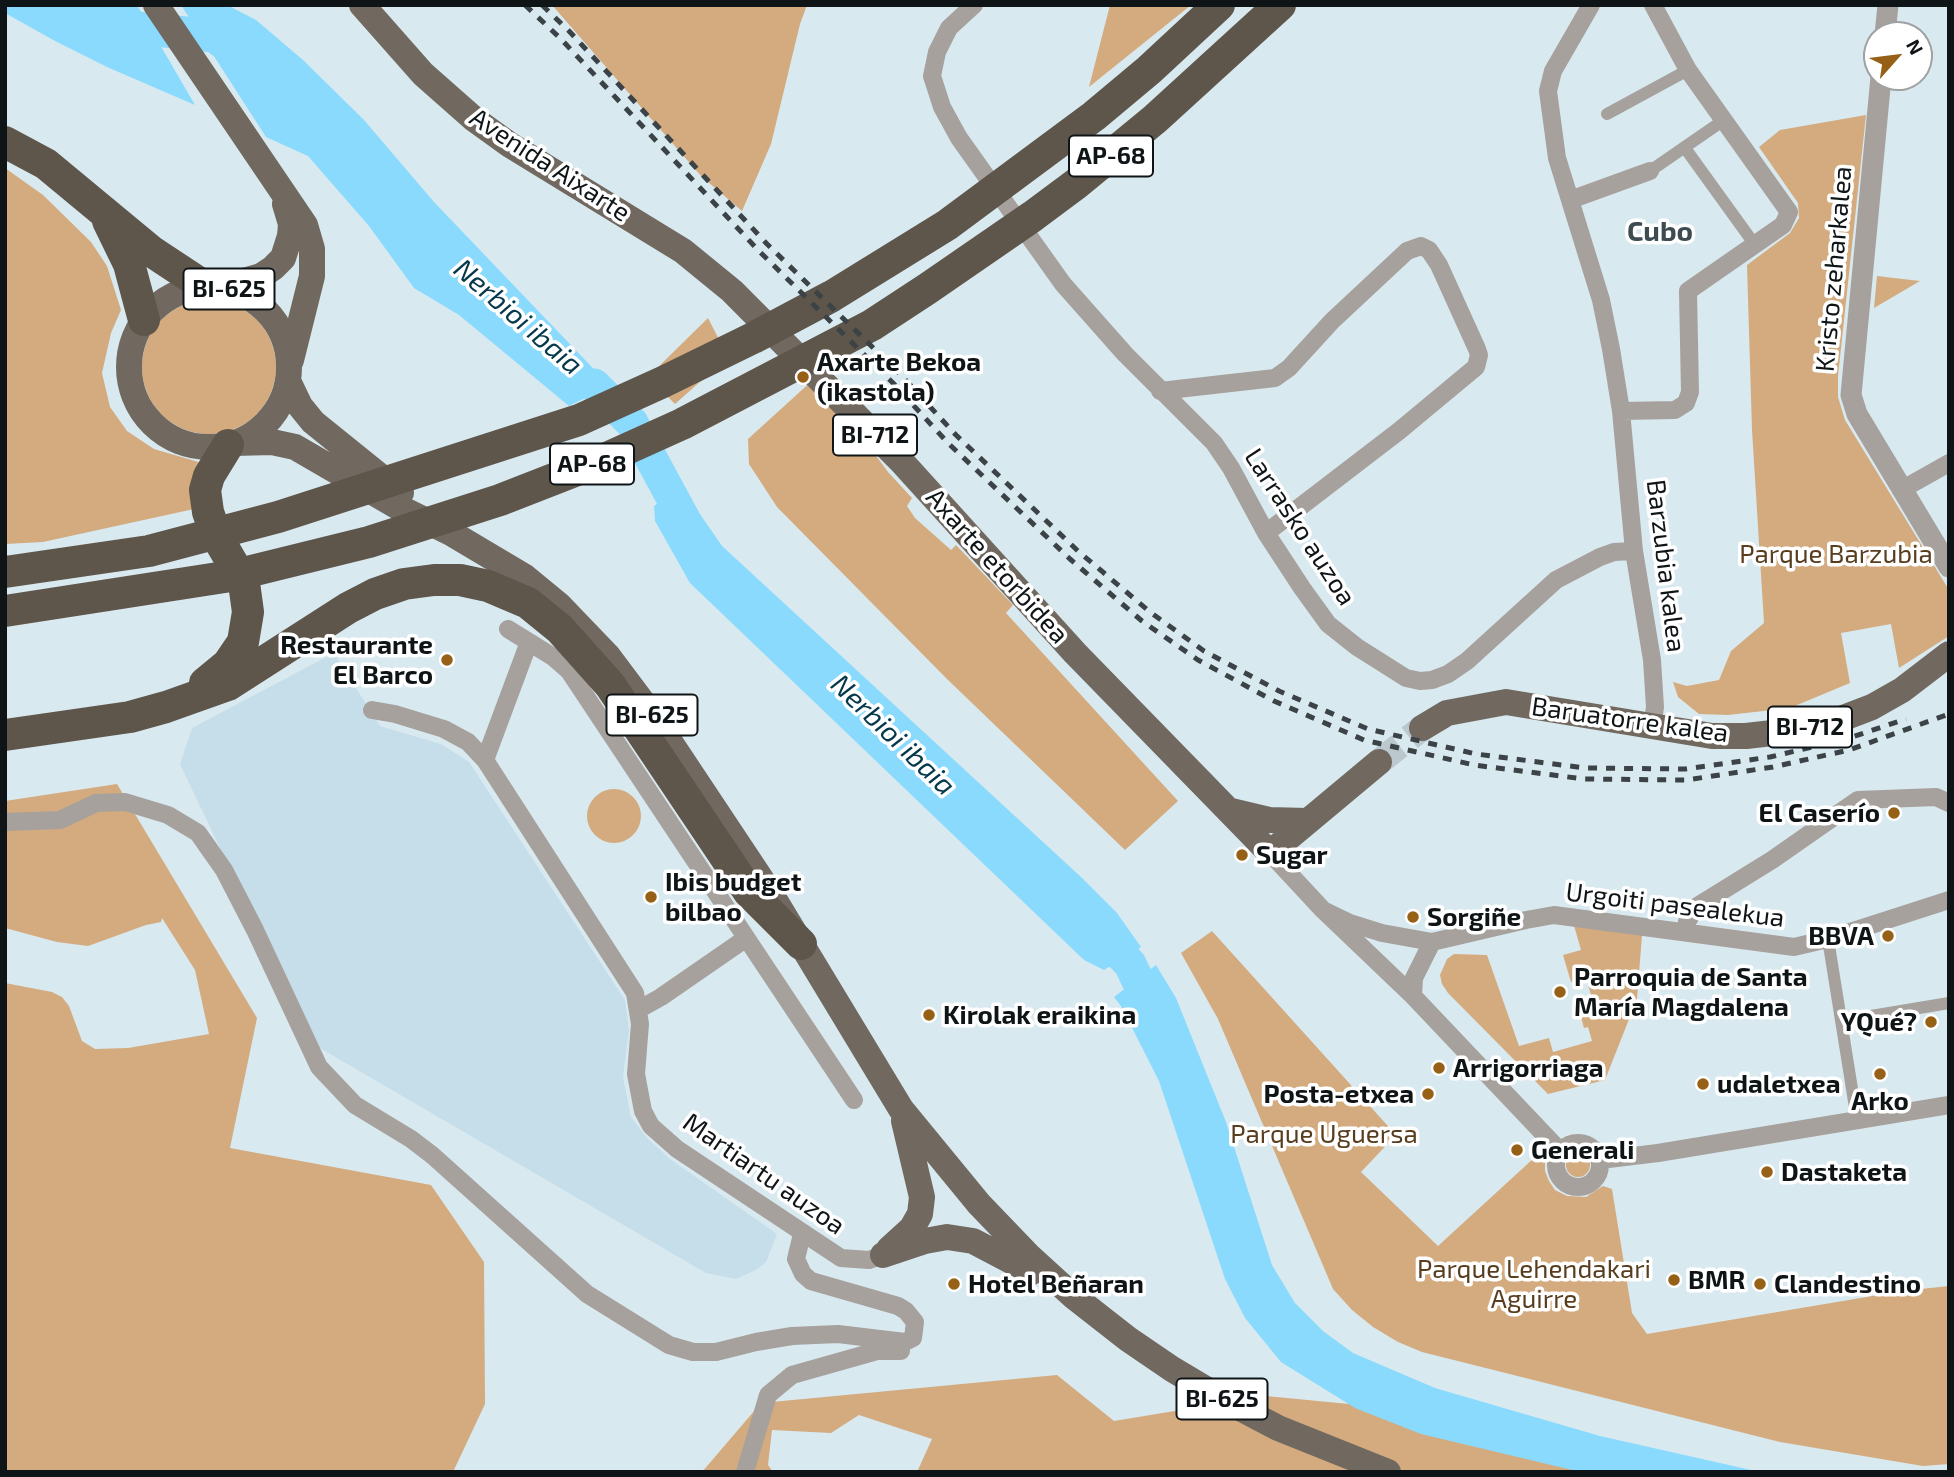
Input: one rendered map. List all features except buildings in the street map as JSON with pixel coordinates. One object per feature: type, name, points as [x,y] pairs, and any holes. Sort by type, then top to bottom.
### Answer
[{"type":"highway","name":"AP-68","points":[[148,544],[246,516],[278,517],[579,419],[753,338],[832,296],[903,253],[1028,167],[1149,70],[1219,5]]},
{"type":"highway","name":"AP-68","points":[[5,611],[161,597],[231,576],[369,542],[500,500],[600,461],[682,424],[872,325],[1033,216],[1115,153],[1280,5]]},
{"type":"highway","points":[[5,142],[46,164],[151,251],[214,287]]},
{"type":"highway","points":[[102,211],[129,264],[144,320]]},
{"type":"highway","points":[[182,701],[218,674],[236,654],[246,632],[248,612],[244,583],[216,535],[208,512],[205,490],[208,475],[231,444]]},
{"type":"highway","points":[[5,558],[148,544]]},
{"type":"highway","points":[[5,572],[148,544]]},
{"type":"highway","points":[[5,734],[130,717],[182,701],[228,685],[348,608],[375,594],[394,587],[434,580],[460,580],[508,593],[528,603],[560,629],[610,685],[749,892],[801,944]]},
{"type":"highway","points":[[5,632],[161,597]]},
{"type":"main road","name":"BI-625","points":[[156,5],[304,225],[312,249],[312,276],[289,376],[278,408],[259,429],[231,444]]},
{"type":"main road","name":"Avenida Aixarte","points":[[362,5],[423,74],[474,119],[510,145],[672,243],[721,281]]},
{"type":"main road","name":"BI-625","points":[[277,183],[291,224],[288,247],[283,258],[261,276],[214,287],[186,289],[170,296],[144,320],[134,337],[129,375],[134,394],[155,426],[171,437],[189,444],[209,447],[272,442],[295,447],[525,577],[559,605],[608,656],[702,789],[801,944],[901,1109],[979,1205],[1073,1296],[1128,1339],[1219,1397],[1301,1438],[1388,1472]]},
{"type":"main road","name":"Axarte etorbidea","points":[[721,281],[901,461],[1075,653],[1270,853]]},
{"type":"main road","name":"BI-625","points":[[214,287],[242,293],[258,303],[272,317],[285,343],[289,376],[300,406],[325,434],[451,533]]},
{"type":"main road","name":"Baruatorre kalea","points":[[1422,728],[1447,713],[1506,702],[1712,736],[1746,736],[1790,731],[1838,720],[1872,707],[1902,690],[1949,654]]},
{"type":"main road","points":[[1270,853],[1379,762]]},
{"type":"main road","points":[[1231,811],[1269,820],[1307,821]]},
{"type":"main road","points":[[883,1255],[912,1228],[920,1214],[922,1197],[901,1109]]},
{"type":"main road","points":[[883,1255],[925,1241],[947,1237],[973,1241],[1073,1296]]},
{"type":"street","name":"Larrasko auzoa","points":[[974,5],[949,28],[937,52],[932,76],[942,107],[959,138],[1063,284],[1160,391],[1214,443],[1231,468],[1266,533],[1328,624],[1383,666],[1406,678],[1420,681],[1448,674],[1467,661],[1556,580],[1600,557],[1614,552],[1634,551]]},
{"type":"street","name":"Barzubia kalea","points":[[1591,5],[1553,71],[1548,91],[1557,158],[1601,300],[1621,411],[1634,551],[1652,660],[1655,707],[1652,728]]},
{"type":"street","points":[[1621,411],[1675,410],[1686,403],[1690,392],[1688,291],[1783,225],[1789,212],[1688,70],[1653,5]]},
{"type":"street","points":[[1607,114],[1688,70]]},
{"type":"street","name":"Kristo zeharkalea","points":[[1880,91],[1851,394],[1857,414],[1949,567]]},
{"type":"street","points":[[1570,200],[1650,170],[1724,120]]},
{"type":"street","points":[[1685,148],[1755,245]]},
{"type":"street","points":[[1160,391],[1275,378],[1289,368],[1332,321],[1407,251],[1421,246],[1429,250],[1439,265],[1477,349],[1479,355],[1476,367],[1399,431],[1266,533]]},
{"type":"street","points":[[1901,490],[1949,463]]},
{"type":"street","points":[[508,629],[553,657],[569,671],[854,1100]]},
{"type":"street","points":[[485,760],[529,642]]},
{"type":"street","name":"Martiartu auzoa","points":[[372,710],[395,713],[444,729],[468,742],[485,760],[635,993],[640,1024],[636,1074],[643,1111],[652,1126],[677,1149],[841,1258],[869,1261],[883,1255]]},
{"type":"street","points":[[1685,931],[1696,907],[1772,860],[1858,800],[1936,797],[1949,803]]},
{"type":"street","points":[[5,822],[60,820],[96,803],[125,802],[168,815],[198,833],[224,870],[256,930],[319,1067],[355,1105],[432,1155],[587,1294],[669,1345],[693,1352],[716,1352],[792,1336],[838,1334],[910,1341]]},
{"type":"street","points":[[1270,853],[1322,910],[1413,996],[1560,1152]]},
{"type":"street","name":"Urgoiti pasealekua","points":[[1432,942],[1554,915],[1794,947],[1828,939],[1949,900]]},
{"type":"street","points":[[1322,910],[1350,923],[1403,938],[1432,942],[1414,978],[1413,996]]},
{"type":"street","points":[[1384,968],[1383,954],[1391,944],[1403,938]]},
{"type":"street","points":[[638,1010],[745,939]]},
{"type":"street","points":[[1828,939],[1857,1120]]},
{"type":"street","points":[[1841,1021],[1949,1003]]},
{"type":"street","points":[[1600,1160],[1658,1153],[1949,1105]]},
{"type":"street","points":[[1572,1144],[1585,1144],[1593,1148],[1600,1160],[1596,1179],[1584,1187],[1565,1183],[1558,1175],[1556,1166],[1560,1152],[1572,1144]]},
{"type":"street","points":[[745,1472],[768,1395],[792,1375],[877,1352],[908,1351],[915,1334],[915,1322],[898,1306],[811,1281],[803,1274],[796,1259],[802,1234]]},
{"type":"shaded area","points":[[334,653],[380,726],[441,744],[469,762],[625,1000],[629,1030],[623,1077],[631,1117],[648,1139],[670,1159],[777,1234],[766,1262],[756,1270],[736,1279],[706,1273],[313,1044],[180,764],[192,728]]},
{"type":"green space","points":[[552,5],[807,5],[771,144],[742,211],[701,176]]},
{"type":"green space","points":[[1110,5],[1191,5],[1089,87]]},
{"type":"green space","name":"Parque Barzubia","points":[[1866,115],[1838,397],[1845,420],[1949,590],[1949,636],[1899,668],[1891,624],[1841,633],[1850,683],[1790,708],[1728,715],[1699,714],[1678,697],[1673,682],[1687,686],[1719,680],[1731,651],[1764,623],[1752,430],[1747,265],[1790,233],[1799,218],[1798,203],[1759,147],[1780,130]]},
{"type":"green space","points":[[5,168],[43,195],[91,242],[107,266],[121,310],[111,333],[102,373],[110,407],[127,431],[154,449],[202,463],[194,509],[43,542],[5,544]]},
{"type":"green space","points":[[1877,276],[1920,281],[1874,308]]},
{"type":"green space","points":[[209,300],[234,306],[256,320],[270,342],[276,367],[270,392],[256,414],[234,428],[209,434],[184,428],[162,414],[148,392],[142,367],[148,342],[162,320],[184,306]]},
{"type":"green space","points":[[708,318],[728,357],[675,404],[648,377]]},
{"type":"green space","points":[[814,379],[912,498],[907,506],[915,518],[951,550],[956,545],[1013,605],[1006,613],[1178,801],[1125,850],[947,679],[777,507],[749,464],[748,439]]},
{"type":"green space","points":[[117,784],[257,1018],[230,1148],[431,1185],[484,1262],[485,1404],[453,1472],[5,1472],[5,983],[52,992],[62,997],[69,1006],[82,1041],[95,1049],[128,1048],[209,1034],[195,970],[162,918],[161,922],[88,946],[57,942],[5,928],[5,801]]},
{"type":"green space","points":[[614,789],[633,797],[641,816],[633,835],[614,843],[595,835],[587,816],[595,797]]},
{"type":"green space","points":[[1573,922],[1642,935],[1637,999],[1605,1080],[1548,1094],[1448,993],[1440,975],[1447,959],[1454,954],[1487,955],[1519,1046],[1549,1038],[1553,1052],[1592,1041],[1588,1027],[1584,1028],[1578,1006],[1593,1002],[1586,978],[1571,982],[1563,955],[1581,950]]},
{"type":"green space","name":"Parque Lehendakari Aguirre","points":[[1212,931],[1396,1135],[1361,1172],[1438,1246],[1534,1158],[1545,1159],[1545,1171],[1549,1181],[1555,1190],[1567,1196],[1586,1197],[1603,1186],[1612,1189],[1632,1313],[1647,1334],[1902,1291],[1949,1286],[1949,1464],[1923,1466],[1780,1442],[1422,1352],[1373,1327],[1352,1310],[1333,1289],[1218,1019],[1181,953]]},
{"type":"green space","points":[[1578,1153],[1586,1157],[1590,1165],[1586,1173],[1578,1177],[1570,1173],[1566,1165],[1570,1157]]},
{"type":"green space","points":[[1057,1375],[1114,1421],[1266,1396],[1494,1418],[1753,1472],[917,1472],[932,1439],[859,1415],[831,1433],[772,1430],[768,1465],[773,1472],[702,1472],[761,1403]]},
{"type":"water","points":[[5,5],[137,5],[195,105],[55,41],[5,13]]},
{"type":"water","points":[[181,5],[227,5],[256,20],[303,60],[364,120],[434,202],[610,386],[569,406],[459,315],[414,288],[369,226],[308,156],[266,137]]},
{"type":"water","points":[[682,488],[722,546],[1081,877],[1117,913],[1141,947],[1104,970],[1084,960],[690,583],[655,521],[654,506]]},
{"type":"water","points":[[1156,965],[1176,998],[1226,1122],[1272,1265],[1295,1303],[1323,1331],[1353,1353],[1435,1388],[1600,1436],[1760,1472],[1583,1472],[1568,1469],[1421,1434],[1355,1408],[1281,1362],[1245,1318],[1225,1279],[1159,1081],[1114,997]]},
{"type":"waterway","name":"Nerbioi ibaia","points":[[73,5],[108,25],[214,36],[238,53]]},
{"type":"waterway","name":"Nerbioi ibaia","points":[[594,385],[632,423],[692,534]]},
{"type":"waterway","name":"Nerbioi ibaia","points":[[1093,926],[1130,964],[1156,1019]]},
{"type":"tunnel","points":[[1379,762],[1422,728]]},
{"type":"railway","points":[[525,5],[561,39],[759,251],[893,383],[948,443],[1070,559],[1142,621],[1198,660],[1274,701],[1364,740],[1474,765],[1584,779],[1686,780],[1773,767],[1849,750],[1949,714]]},
{"type":"railway","points":[[542,5],[767,244],[901,375],[956,435],[1078,551],[1150,612],[1204,651],[1279,691],[1368,729],[1476,754],[1585,768],[1685,769],[1770,757],[1846,739],[1906,719]]},
{"type":"place","name":"Axarte Bekoa (ikastola)","points":[[803,377]]},
{"type":"place","name":"Restaurante El Barco","points":[[447,660]]},
{"type":"place","name":"El Caserío","points":[[1894,813]]},
{"type":"place","name":"Sugar","points":[[1242,855]]},
{"type":"place","name":"Ibis budget bilbao","points":[[651,897]]},
{"type":"place","name":"Sorgiñe","points":[[1413,917]]},
{"type":"place","name":"BBVA","points":[[1888,936]]},
{"type":"place","name":"Parroquia de Santa María Magdalena","points":[[1560,992]]},
{"type":"place","name":"Kirolak eraikina","points":[[929,1015]]},
{"type":"place","name":"YQué?","points":[[1931,1022]]},
{"type":"place","name":"Arrigorriaga","points":[[1439,1068]]},
{"type":"place","name":"Arko","points":[[1880,1074]]},
{"type":"place","name":"udaletxea","points":[[1703,1084]]},
{"type":"place","name":"Posta-etxea","points":[[1428,1094]]},
{"type":"place","name":"Generali","points":[[1517,1150]]},
{"type":"place","name":"Dastaketa","points":[[1767,1172]]},
{"type":"place","name":"BMR","points":[[1674,1280]]},
{"type":"place","name":"Hotel Beñaran","points":[[954,1284]]},
{"type":"place","name":"Clandestino","points":[[1760,1284]]},
{"type":"district","name":"Cubo","points":[[1660,232]]},
{"type":"park label","name":"Parque Uguersa","points":[[1324,1134]]}]
